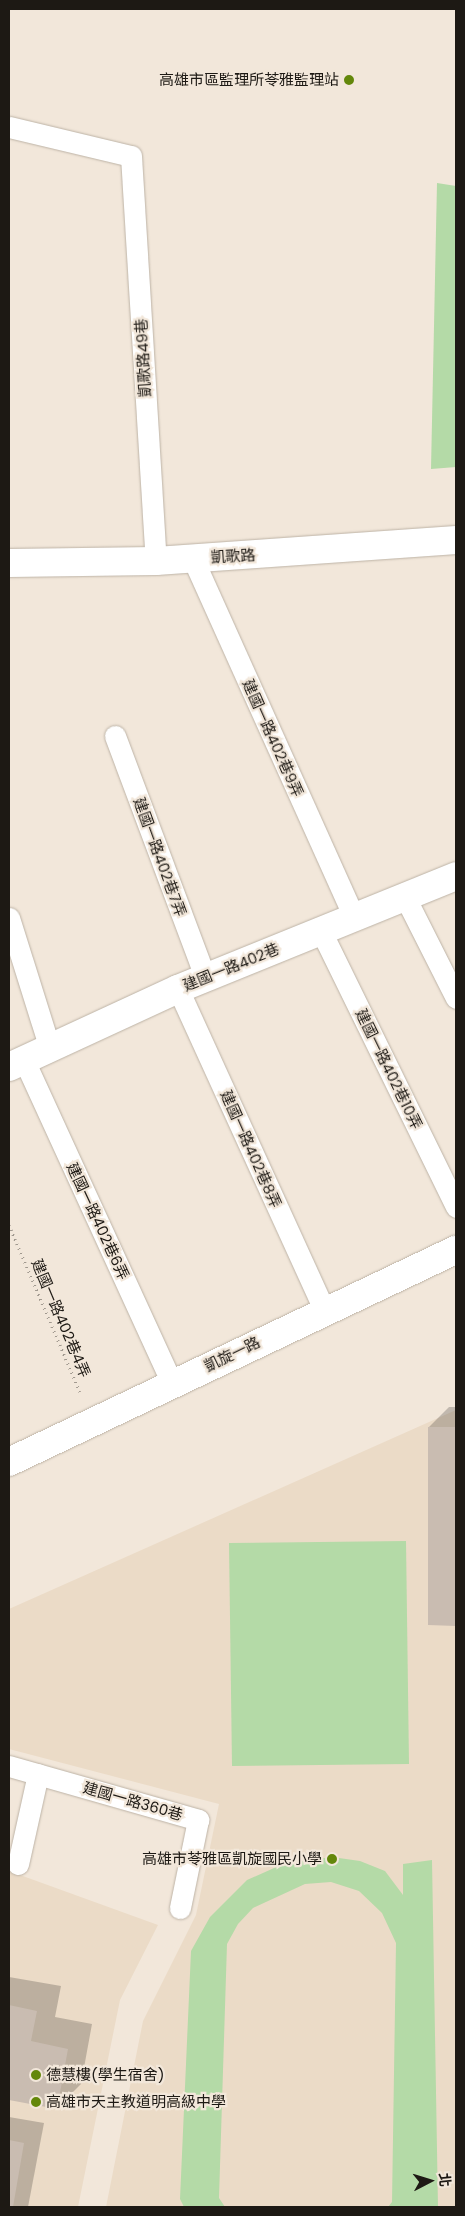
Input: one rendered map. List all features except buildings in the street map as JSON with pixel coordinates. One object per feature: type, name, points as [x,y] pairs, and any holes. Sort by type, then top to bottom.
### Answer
[{"type":"street","name":"凱歌路","points":[[9,563],[156,561],[456,540]]},
{"type":"street","name":"建國一路402巷","points":[[17,1063],[50,1050],[178,988],[456,876]]},
{"type":"street","name":"凱旋一路","points":[[9,1462],[324,1310],[456,1250]]},
{"type":"lane","name":"凱歌路49巷","points":[[9,127],[131,156],[156,561]]},
{"type":"lane","name":"建國一路402巷9弄","points":[[193,559],[354,917]]},
{"type":"lane","name":"建國一路402巷7弄","points":[[115,736],[205,977]]},
{"type":"lane","points":[[405,897],[456,998]]},
{"type":"lane","points":[[9,918],[50,1050]]},
{"type":"lane","name":"建國一路402巷10弄","points":[[321,931],[456,1207]]},
{"type":"lane","name":"建國一路402巷8弄","points":[[178,988],[324,1310]]},
{"type":"lane","name":"建國一路402巷6弄","points":[[17,1063],[172,1383]]},
{"type":"lane","name":"建國一路360巷","points":[[9,1766],[198,1820],[180,1908]]},
{"type":"lane","points":[[18,1864],[38,1774]]},
{"type":"path","name":"建國一路402巷4弄","points":[[9,1225],[92,1421]]},
{"type":"shaded area","name":"高雄市苓雅區凱旋國民小學","points":[[456,1410],[456,2207],[106,2207],[143,2021],[196,1915],[219,1804],[9,1749],[9,1609]]},
{"type":"shaded area","points":[[9,1871],[158,1925],[120,2000],[78,2207],[9,2207]]},
{"type":"green space","points":[[437,183],[456,186],[456,467],[431,469]]},
{"type":"green space","points":[[406,1541],[409,1764],[232,1766],[229,1543]]},
{"type":"green space","points":[[332,1857],[360,1861],[385,1871],[403,1895],[403,1864],[432,1860],[438,2207],[388,2207],[392,2202],[396,1943],[382,1913],[359,1891],[331,1882],[305,1884],[253,1908],[238,1924],[227,1944],[219,2198],[225,2207],[184,2207],[180,2199],[191,1951],[210,1917],[247,1880],[283,1864]]},
{"type":"place","name":"高雄市區監理所苓雅監理站","points":[[349,80]]},
{"type":"place","name":"高雄市苓雅區凱旋國民小學","points":[[332,1859]]},
{"type":"place","name":"德慧樓(學生宿舍)","points":[[36,2075]]},
{"type":"place","name":"高雄市天主教道明高級中學","points":[[36,2102]]}]
